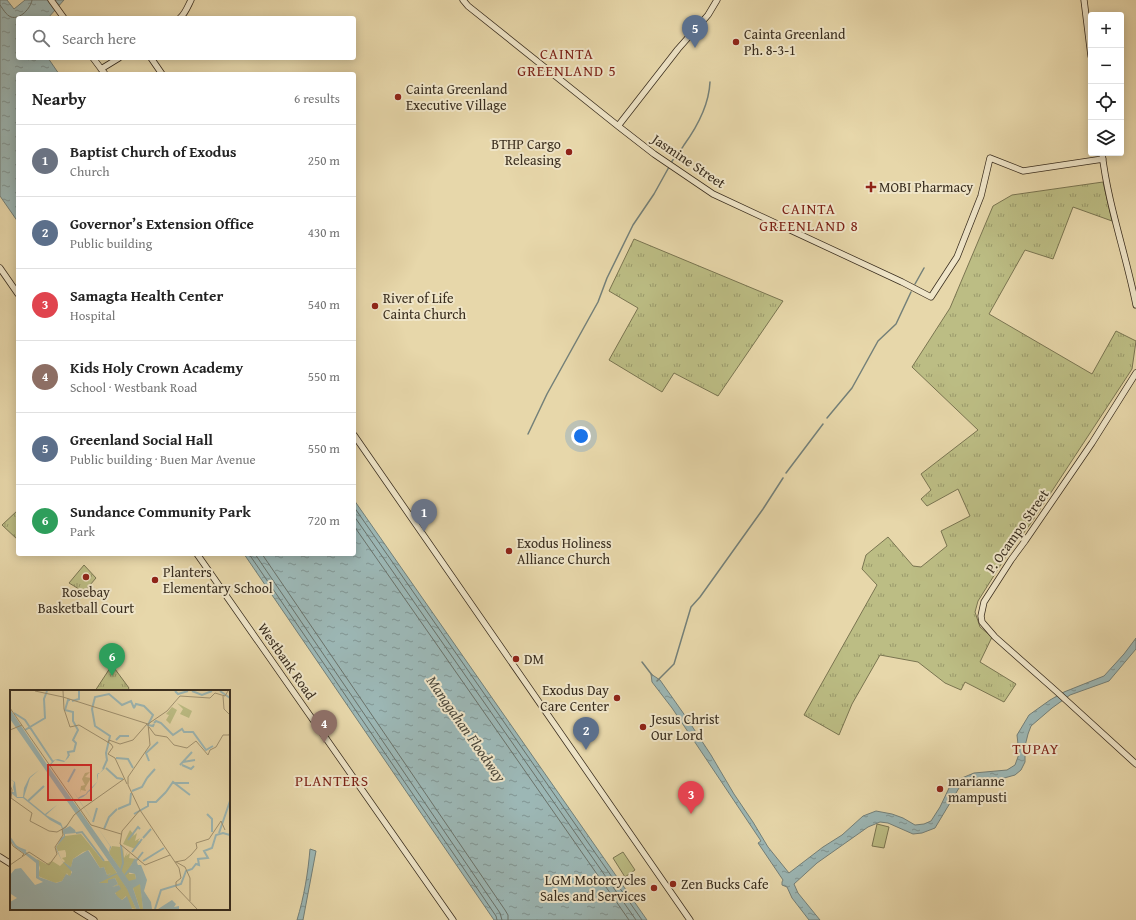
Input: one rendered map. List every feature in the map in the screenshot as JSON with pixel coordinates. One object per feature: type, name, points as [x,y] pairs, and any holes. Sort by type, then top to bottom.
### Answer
[{"type":"street","points":[[51,0],[63,16]]},
{"type":"street","points":[[182,16],[191,0]]},
{"type":"street","name":"Jasmine Street","points":[[463,0],[474,11],[618,126],[713,194],[902,282],[931,298],[957,257],[981,196],[990,158],[1023,171],[1103,156]]},
{"type":"street","points":[[618,126],[669,60],[708,15],[717,0]]},
{"type":"street","points":[[1084,0],[1090,48]]},
{"type":"street","points":[[94,60],[103,72],[117,60]]},
{"type":"street","points":[[152,60],[161,72]]},
{"type":"street","points":[[1103,156],[1112,207],[1130,274],[1136,305]]},
{"type":"street","points":[[0,268],[16,291]]},
{"type":"street","name":"P. Ocampo Street","points":[[1136,373],[1092,443],[1025,542],[1011,560],[984,602],[981,616],[982,622],[995,637],[1136,764]]},
{"type":"street","points":[[356,438],[690,920]]},
{"type":"street","name":"Westbank Road","points":[[199,556],[255,638],[453,920]]},
{"type":"street","points":[[0,857],[10,863]]},
{"type":"street","points":[[78,910],[94,920]]},
{"type":"green space","points":[[1103,182],[1112,221],[1073,207],[1053,259],[1025,250],[989,314],[1092,374],[1116,331],[1136,341],[1132,369],[1031,523],[1005,558],[978,601],[975,612],[980,627],[992,637],[980,662],[1016,684],[1004,702],[965,682],[961,690],[945,683],[918,662],[880,655],[852,704],[839,735],[804,715],[877,585],[862,569],[866,555],[888,537],[913,566],[921,567],[947,546],[941,531],[970,516],[958,489],[927,506],[921,499],[931,490],[921,474],[978,430],[912,367],[950,308],[993,206],[1012,195]]},
{"type":"green space","points":[[634,239],[783,301],[718,396],[674,373],[662,392],[609,360],[638,308],[609,291]]},
{"type":"green space","points":[[16,512],[16,538],[2,525]]},
{"type":"green space","points":[[84,565],[96,578],[84,592],[69,583]]},
{"type":"green space","points":[[112,665],[129,688],[128,690],[96,690]]},
{"type":"green space","points":[[877,824],[889,827],[884,848],[872,846]]},
{"type":"green space","points":[[623,852],[635,870],[625,877],[613,858]]},
{"type":"water","points":[[0,0],[7,0],[14,9],[25,0],[64,0],[50,16],[16,16],[16,60],[49,60],[58,72],[16,72],[16,219],[0,196]]},
{"type":"water","name":"Manggahan Floodway","points":[[356,503],[647,920],[494,920],[245,556],[356,556]]},
{"type":"water","points":[[1136,638],[1136,649],[1109,681],[1070,695],[1031,726],[1025,746],[1025,762],[1021,770],[1015,775],[997,780],[969,781],[963,784],[959,788],[935,828],[922,833],[913,834],[888,823],[880,822],[868,827],[817,863],[794,884],[798,893],[820,920],[809,920],[792,898],[787,887],[782,885],[783,880],[758,843],[761,841],[672,708],[652,682],[651,674],[660,680],[686,717],[768,847],[789,873],[823,847],[842,835],[863,816],[876,811],[892,814],[915,825],[924,824],[931,821],[940,807],[950,786],[957,780],[974,773],[1007,770],[1015,765],[1019,754],[1017,735],[1029,715],[1064,692],[1104,676]]},
{"type":"water","points":[[310,849],[316,851],[303,920],[297,920],[302,903]]},
{"type":"waterway","points":[[671,163],[698,123],[705,107],[710,82]]},
{"type":"waterway","points":[[528,434],[547,394],[598,302],[607,278],[633,225],[654,194],[669,167]]},
{"type":"waterway","points":[[915,284],[924,268]]},
{"type":"waterway","points":[[827,418],[852,388],[878,341],[896,324],[911,292]]},
{"type":"waterway","points":[[786,473],[823,424]]},
{"type":"waterway","points":[[657,681],[674,664],[691,607],[700,597],[763,509],[783,478]]},
{"type":"waterway","points":[[642,662],[652,675]]},
{"type":"place","name":"Cainta Greenland Ph. 8-3-1","points":[[736,42]]},
{"type":"place","name":"Greenland Social Hall","points":[[695,48]]},
{"type":"place","name":"Cainta Greenland Executive Village","points":[[398,97]]},
{"type":"place","name":"BTHP Cargo Releasing","points":[[569,152]]},
{"type":"place","name":"MOBI Pharmacy","points":[[871,187]]},
{"type":"place","name":"River of Life Cainta Church","points":[[375,306]]},
{"type":"place","name":"Baptist Church of Exodus","points":[[424,532]]},
{"type":"place","name":"Exodus Holiness Alliance Church","points":[[509,551]]},
{"type":"place","name":"Rosebay Basketball Court","points":[[86,577]]},
{"type":"place","name":"Planters Elementary School","points":[[155,580]]},
{"type":"place","name":"DM","points":[[516,659]]},
{"type":"place","name":"Sundance Community Park","points":[[112,676]]},
{"type":"place","name":"Exodus Day Care Center","points":[[617,698]]},
{"type":"place","name":"Jesus Christ Our Lord","points":[[643,727]]},
{"type":"place","name":"Kids Holy Crown Academy","points":[[324,743]]},
{"type":"place","name":"Governor’s Extension Office","points":[[586,750]]},
{"type":"place","name":"marianne mampusti","points":[[940,789]]},
{"type":"place","name":"Samagta Health Center","points":[[691,814]]},
{"type":"place","name":"Zen Bucks Cafe","points":[[673,884]]},
{"type":"place","name":"LGM Motorcycles Sales and Services","points":[[654,888]]},
{"type":"district","name":"CAINTA GREENLAND 5","points":[[567,62]]},
{"type":"district","name":"CAINTA GREENLAND 8","points":[[809,218]]},
{"type":"district","name":"TUPAY","points":[[1036,749]]},
{"type":"district","name":"PLANTERS","points":[[332,781]]}]
